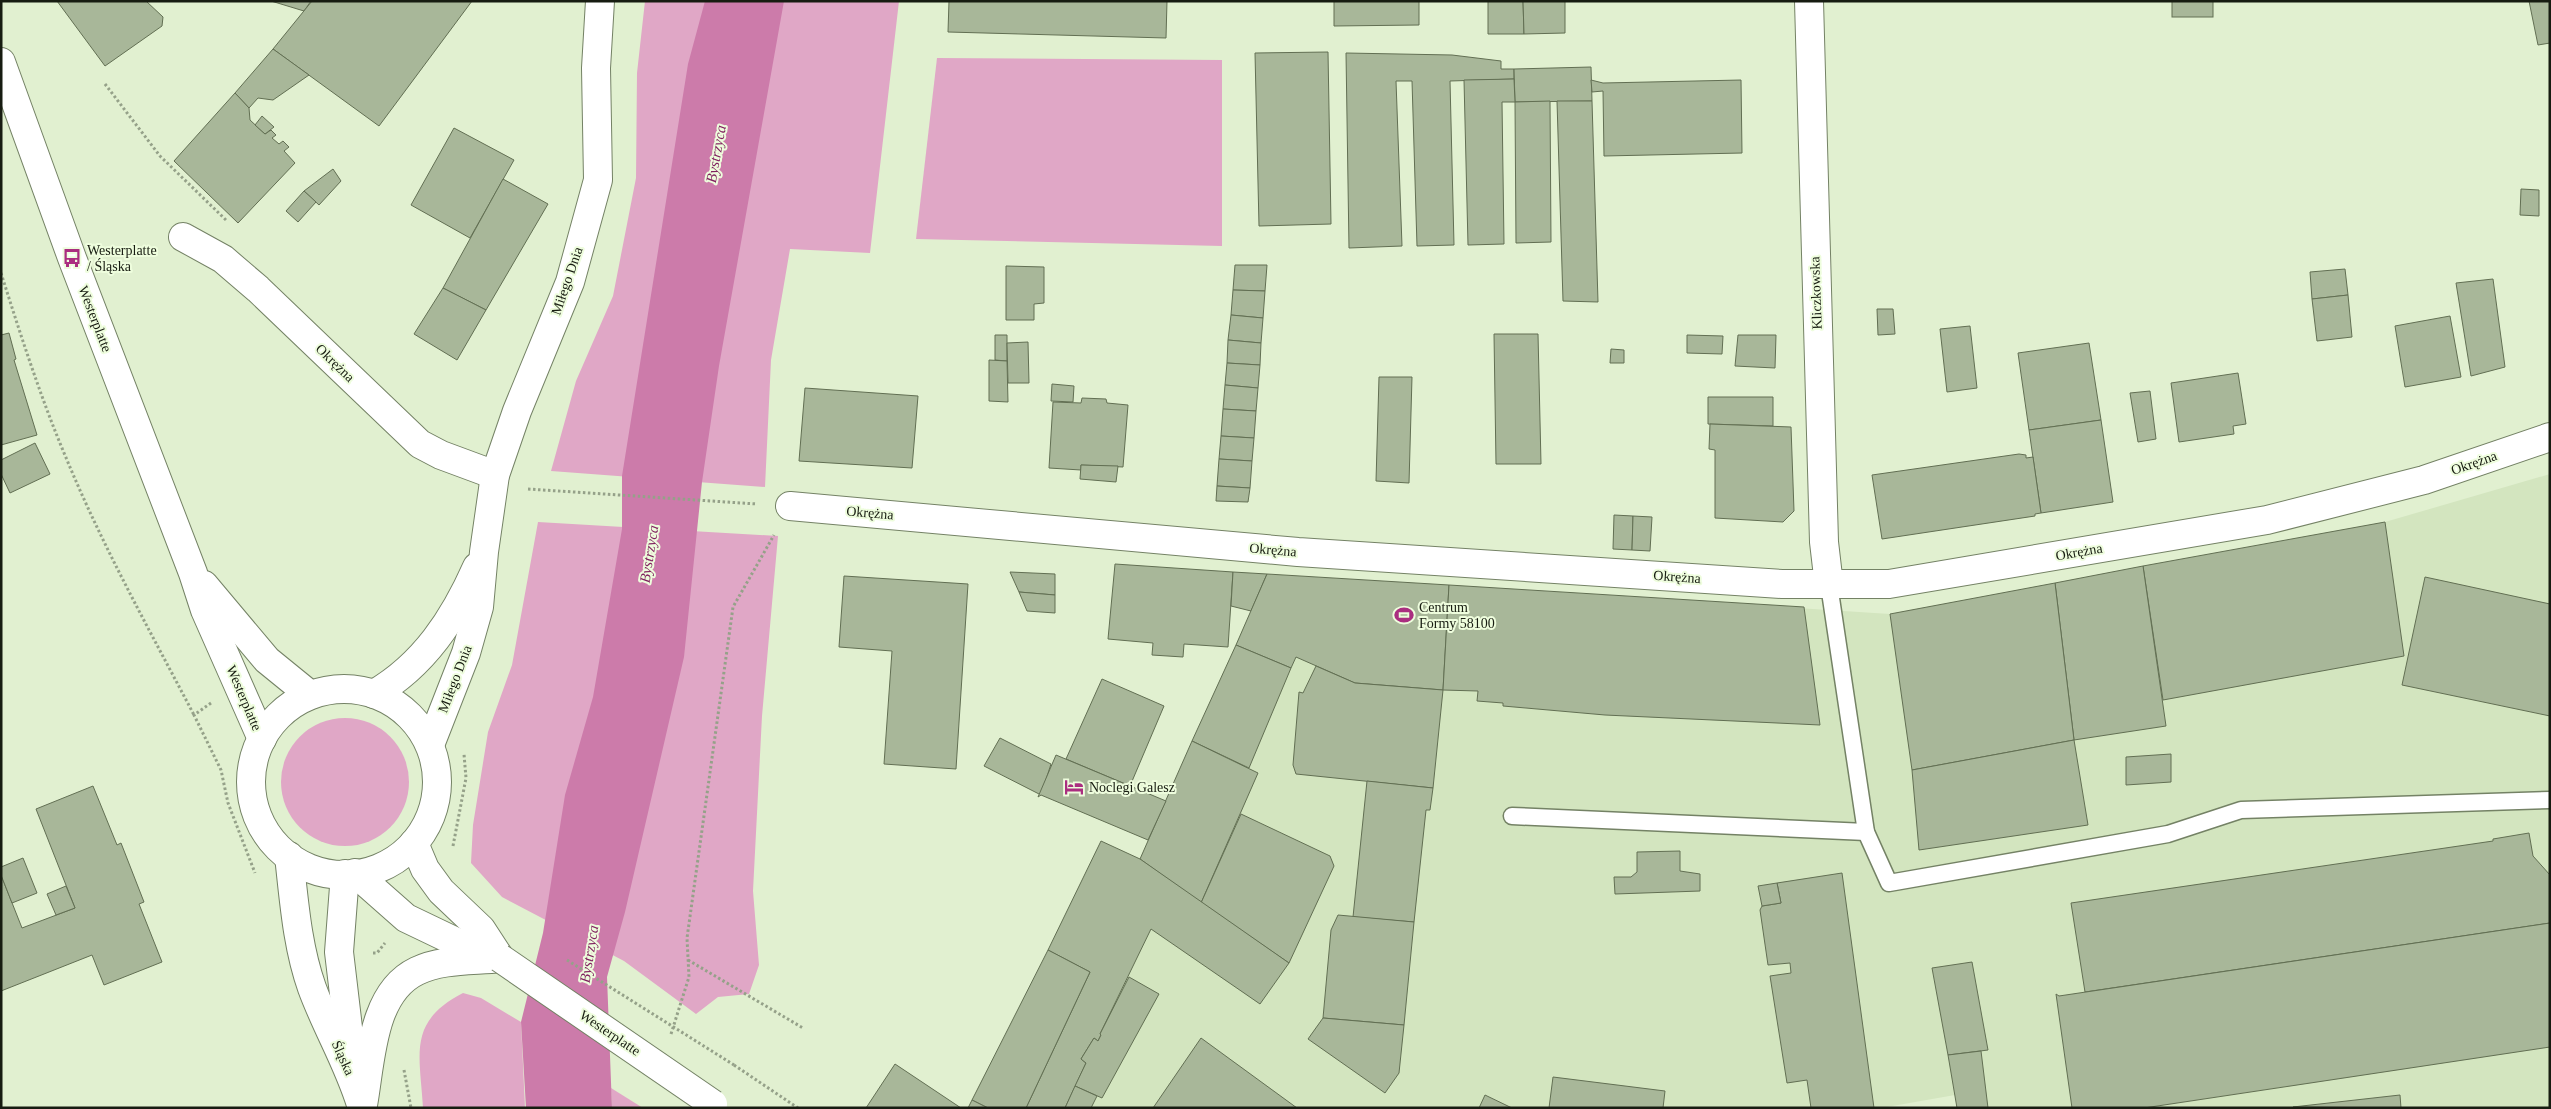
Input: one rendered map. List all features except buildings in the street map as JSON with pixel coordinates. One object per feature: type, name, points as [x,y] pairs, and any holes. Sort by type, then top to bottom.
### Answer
[{"type":"street","name":"Miłego Dnia","points":[[430,745],[472,636],[479,607],[484,552],[495,476],[517,412],[570,282],[598,180],[596,68],[600,1]]},
{"type":"street","name":"Kliczkowska","points":[[1809,1],[1824,542],[1829,585]]},
{"type":"street","name":"Westerplatte","points":[[1,62],[72,258],[193,573],[205,610],[262,739]]},
{"type":"street","name":"Okrężna","points":[[183,237],[223,259],[251,283],[420,444],[441,455],[495,476]]},
{"type":"street","name":"Okrężna","points":[[790,506],[1269,550],[1829,585],[1889,584],[2267,520],[2424,480],[2550,437]]},
{"type":"street","name":"Miłego Dnia","points":[[374,694],[395,682],[422,658],[466,593],[484,552]]},
{"type":"street","name":"Westerplatte","points":[[193,573],[267,660],[310,695]]},
{"type":"street","points":[[353,689],[374,694],[392,702],[408,713],[430,745],[435,762],[436,796],[432,813],[414,842],[388,864],[372,870],[350,874],[325,873],[306,866],[289,856],[273,841],[265,829],[253,802],[251,781],[254,759],[262,739],[282,713],[310,695],[331,690],[353,689]]},
{"type":"street","name":"Westerplatte","points":[[414,842],[425,869],[441,891],[481,929],[500,958]]},
{"type":"street","name":"Śląska","points":[[289,856],[301,951],[312,989],[360,1100]]},
{"type":"street","name":"Westerplatte","points":[[350,874],[406,918],[454,941],[500,958],[717,1106]]},
{"type":"street","name":"Śląska","points":[[350,874],[339,952],[360,1100]]},
{"type":"street","points":[[360,1100],[379,1016],[386,999],[399,983],[417,971],[445,963],[500,958]]},
{"type":"lane","points":[[1829,585],[1866,832],[1889,883],[2168,834],[2241,810],[2550,800]]},
{"type":"lane","points":[[1512,816],[1866,832]]},
{"type":"path","points":[[1,273],[29,363],[67,460],[96,524],[221,770],[228,803],[258,881]]},
{"type":"path","points":[[528,489],[718,503],[790,506],[733,607],[687,938],[689,977],[668,1042]]},
{"type":"path","points":[[194,715],[215,699]]},
{"type":"path","points":[[560,956],[734,1065],[798,1108]]},
{"type":"path","points":[[688,960],[803,1028]]},
{"type":"shaded area","points":[[645,1],[899,1],[870,253],[790,249],[771,360],[765,487],[551,471],[576,381],[613,296],[636,178],[637,73]]},
{"type":"shaded area","points":[[937,58],[1222,60],[1222,246],[916,239]]},
{"type":"shaded area","points":[[2550,474],[2550,1108],[1957,1108],[1955,1095],[1881,1108],[1026,1108],[1090,972],[1267,574],[1890,614],[2385,522]]},
{"type":"shaded area","points":[[538,522],[778,536],[762,716],[753,891],[759,965],[749,994],[718,997],[696,1014],[624,961],[502,897],[471,863],[473,825],[488,732],[512,665]]},
{"type":"shaded area","points":[[345,718],[369,723],[390,737],[404,758],[409,782],[404,806],[390,827],[369,841],[345,846],[321,841],[300,827],[286,806],[281,782],[286,758],[300,737],[321,723]]},
{"type":"shaded area","points":[[463,993],[481,998],[521,1022],[525,1108],[423,1108],[420,1056],[421,1041],[425,1028],[433,1016],[445,1004]]},
{"type":"shaded area","points":[[611,1088],[643,1108],[612,1108]]},
{"type":"water","name":"Bystrzyca","points":[[705,1],[784,1],[719,366],[702,482],[684,657],[625,912],[607,977],[612,1108],[526,1108],[521,1022],[543,933],[565,795],[593,697],[622,529],[622,476],[688,64]]},
{"type":"place","name":"Westerplatte / Śląska","points":[[72,258]]},
{"type":"place","name":"Centrum Formy 58100","points":[[1404,615]]},
{"type":"place","name":"Noclegi Galesz","points":[[1074,787]]}]
